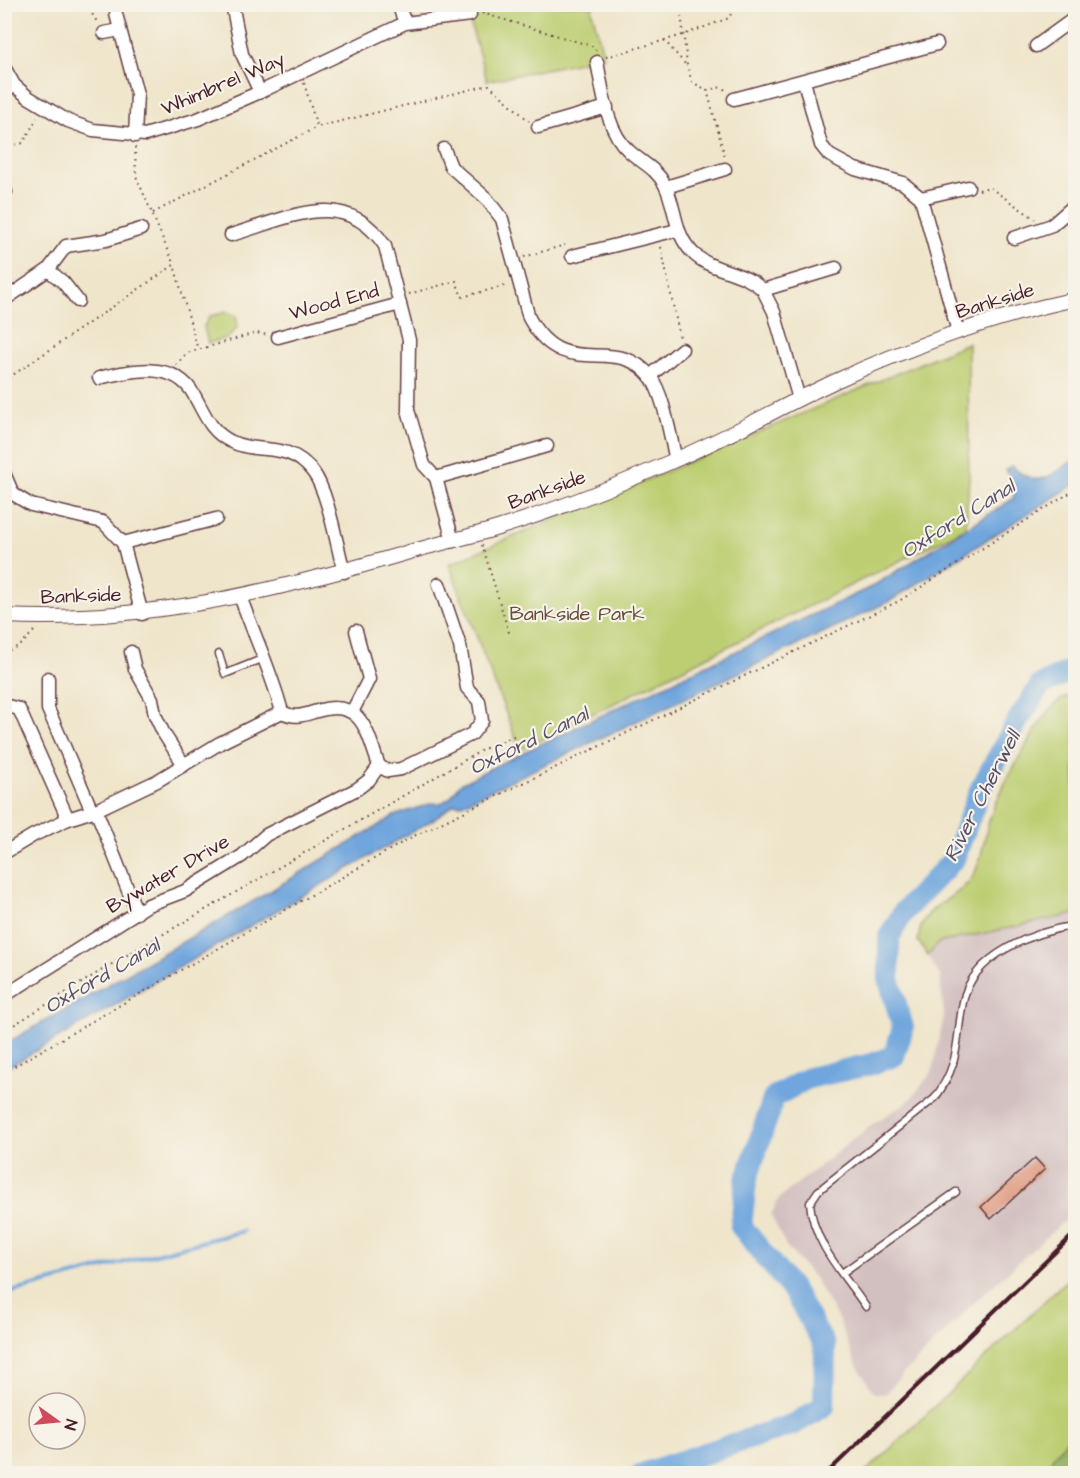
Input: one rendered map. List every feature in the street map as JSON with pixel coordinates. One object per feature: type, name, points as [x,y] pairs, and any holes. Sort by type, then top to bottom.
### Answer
[{"type":"street","points":[[232,4],[242,54],[260,92]]},
{"type":"street","points":[[398,4],[405,23]]},
{"type":"street","points":[[116,14],[137,94],[135,136]]},
{"type":"street","name":"Whimbrel Way","points":[[4,68],[9,89],[93,130],[135,136],[156,134],[260,92],[405,23],[470,15]]},
{"type":"street","points":[[1036,46],[1076,17]]},
{"type":"street","points":[[104,33],[120,30]]},
{"type":"street","points":[[734,99],[937,44]]},
{"type":"street","points":[[597,62],[607,108],[619,140],[629,152],[650,164],[666,186],[677,230],[685,246],[697,257],[749,279],[763,290],[774,312],[799,399]]},
{"type":"street","points":[[804,81],[821,145],[829,155],[855,169],[903,183],[921,198],[958,332]]},
{"type":"street","points":[[538,127],[607,108]]},
{"type":"street","points":[[444,149],[451,167],[486,198],[502,219],[529,318],[536,331],[555,349],[569,354],[620,357],[650,376],[657,391],[676,460]]},
{"type":"street","points":[[666,186],[725,169]]},
{"type":"street","points":[[921,198],[968,187]]},
{"type":"street","points":[[1014,237],[1048,227],[1076,204]]},
{"type":"street","name":"Wood End","points":[[231,235],[318,211],[336,210],[354,215],[368,223],[385,246],[409,340],[408,410],[424,465],[436,478],[453,541]]},
{"type":"street","points":[[4,300],[48,270],[66,246],[106,240],[141,229]]},
{"type":"street","points":[[572,256],[677,230]]},
{"type":"street","points":[[763,290],[836,268]]},
{"type":"street","points":[[48,270],[63,282],[78,301]]},
{"type":"street","name":"Bankside","points":[[4,616],[62,618],[142,614],[240,596],[344,572],[453,541],[542,514],[676,460],[850,375],[958,332],[1076,299]]},
{"type":"street","name":"Wood End","points":[[278,337],[399,301]]},
{"type":"street","points":[[650,376],[682,348]]},
{"type":"street","points":[[99,378],[133,369],[153,369],[169,374],[184,382],[193,393],[210,426],[219,435],[245,447],[272,447],[283,451],[313,472],[320,486],[344,572]]},
{"type":"street","points":[[436,478],[547,446]]},
{"type":"street","points":[[4,473],[13,494],[31,505],[104,522],[123,543],[142,614]]},
{"type":"street","points":[[123,543],[216,519]]},
{"type":"street","points":[[4,853],[68,819],[94,811],[157,781],[220,743],[286,714],[298,718],[337,706],[352,712],[366,730],[379,766],[388,771],[401,769],[472,734],[482,721],[479,701],[467,688],[460,646],[439,585]]},
{"type":"street","points":[[240,596],[262,659],[286,714]]},
{"type":"street","points":[[352,712],[369,679],[356,631]]},
{"type":"street","points":[[131,652],[135,669],[152,699],[155,715],[184,765]]},
{"type":"street","points":[[48,678],[48,709],[137,913]]},
{"type":"street","points":[[4,705],[19,709],[68,819]]},
{"type":"street","name":"Bywater Drive","points":[[4,996],[148,905],[185,891],[242,856],[266,835],[357,789],[369,780],[379,766]]},
{"type":"lane","points":[[4,177],[9,192]]},
{"type":"lane","points":[[219,654],[225,674],[262,659]]},
{"type":"lane","points":[[867,1307],[812,1223],[810,1203],[818,1191],[934,1098],[946,1083],[955,1065],[963,1000],[975,974],[1020,941],[1055,928],[1076,925]]},
{"type":"lane","points":[[842,1272],[956,1192]]},
{"type":"path","points":[[86,4],[104,33]]},
{"type":"path","points":[[487,4],[483,13],[595,46],[597,62],[611,54],[683,35],[729,18],[736,4]]},
{"type":"path","points":[[680,4],[687,65],[692,82],[707,90],[722,87],[734,99]]},
{"type":"path","points":[[664,40],[687,65]]},
{"type":"path","points":[[300,72],[317,127]]},
{"type":"path","points":[[153,213],[317,127],[489,85],[538,127]]},
{"type":"path","points":[[707,90],[725,152],[725,169]]},
{"type":"path","points":[[4,148],[23,143],[43,107]]},
{"type":"path","points":[[135,136],[136,176],[174,265],[198,350]]},
{"type":"path","points":[[968,187],[974,191],[989,187],[1048,227]]},
{"type":"path","points":[[658,235],[682,348]]},
{"type":"path","points":[[513,260],[566,245],[572,256]]},
{"type":"path","points":[[4,381],[174,265]]},
{"type":"path","points":[[399,301],[456,280],[462,297],[520,281]]},
{"type":"path","points":[[169,374],[187,353],[256,333],[278,337]]},
{"type":"path","points":[[4,1072],[422,832],[899,601],[1076,489]]},
{"type":"path","points":[[482,545],[510,636]]},
{"type":"path","points":[[4,1030],[120,959],[484,749],[514,736]]},
{"type":"shaded area","points":[[1075,914],[1075,1211],[980,1297],[893,1384],[886,1394],[874,1393],[855,1362],[839,1321],[815,1279],[786,1246],[771,1215],[779,1198],[873,1124],[911,1099],[932,1072],[944,1016],[940,976],[928,956],[938,943]]},
{"type":"green space","points":[[465,5],[593,5],[592,11],[604,57],[487,81]]},
{"type":"green space","points":[[227,312],[236,316],[238,326],[228,338],[208,343],[204,326],[210,316]]},
{"type":"green space","name":"Bankside Park","points":[[968,343],[969,477],[966,528],[520,750],[449,564]]},
{"type":"green space","points":[[1075,695],[1075,914],[938,943],[928,956],[918,941],[921,927],[927,916],[970,881],[979,863],[992,812],[1023,751],[1054,706],[1062,699]]},
{"type":"green space","points":[[1075,1272],[1075,1430],[1055,1454],[1044,1473],[864,1474]]},
{"type":"green space","points":[[1075,1430],[1075,1473],[1044,1473],[1055,1454]]},
{"type":"water","points":[[1075,459],[1075,484],[890,601],[462,804],[454,804],[436,818],[5,1069],[5,1044],[259,898],[394,816],[432,803],[440,804],[450,798],[460,784],[493,767],[873,586],[1013,499],[1015,486],[1006,470],[1012,466],[1021,474],[1037,479],[1051,475]]},
{"type":"building","points":[[1035,1158],[1045,1169],[991,1219],[981,1207]]},
{"type":"waterway","name":"River Cherwell","points":[[642,1474],[794,1424],[824,1406],[825,1346],[794,1292],[741,1226],[746,1181],[774,1097],[808,1078],[872,1064],[894,1056],[903,1028],[889,979],[889,937],[904,911],[954,859],[980,790],[1018,720],[1041,685],[1076,668]]},
{"type":"waterway","points":[[4,1294],[243,1231]]},
{"type":"railway","points":[[826,1474],[1076,1232]]},
{"type":"water label","name":"Oxford Canal","points":[[958,519]]},
{"type":"water label","name":"Oxford Canal","points":[[529,741]]},
{"type":"water label","name":"Oxford Canal","points":[[102,976]]}]
